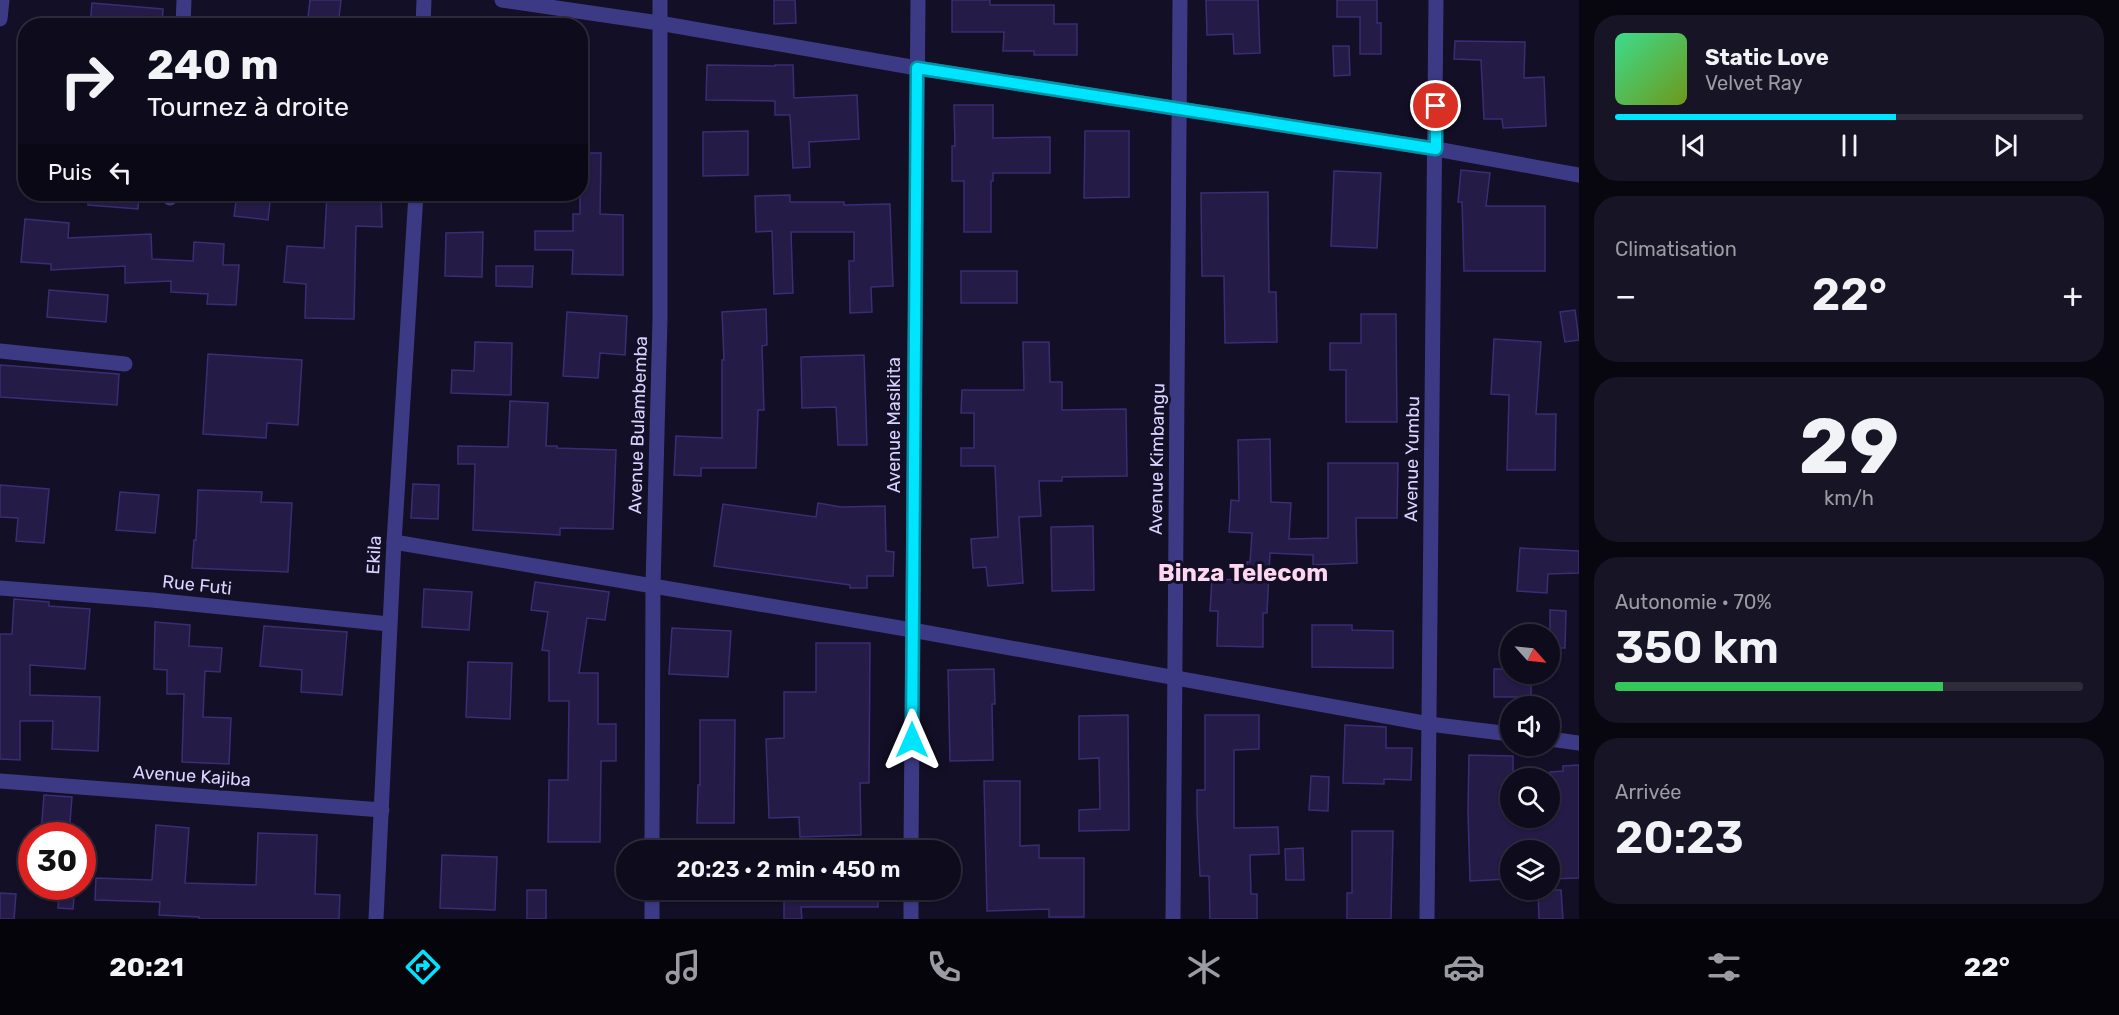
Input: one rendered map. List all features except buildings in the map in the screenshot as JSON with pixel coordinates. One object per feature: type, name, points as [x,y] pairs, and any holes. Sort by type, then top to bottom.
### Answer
[{"type":"street","points":[[0,19],[2,0]]},
{"type":"street","points":[[183,18],[184,0]]},
{"type":"street","points":[[423,18],[424,0]]},
{"type":"street","points":[[502,0],[659,23],[917,68],[1180,108],[1579,174]]},
{"type":"street","name":"Avenue Bulambemba","points":[[652,840],[653,586],[660,320],[660,0]]},
{"type":"street","name":"Avenue Masikita","points":[[911,840],[918,0]]},
{"type":"street","name":"Avenue Kimbangu","points":[[1173,919],[1180,0]]},
{"type":"street","name":"Avenue Yumbu","points":[[1427,919],[1436,0]]},
{"type":"street","name":"Ekila","points":[[376,919],[389,624],[416,201]]},
{"type":"street","points":[[0,351],[125,363]]},
{"type":"street","points":[[394,542],[912,630],[1429,724],[1500,733]]},
{"type":"street","name":"Rue Futi","points":[[0,588],[152,600],[389,624]]},
{"type":"street","points":[[1560,740],[1579,743]]},
{"type":"street","name":"Avenue Kajiba","points":[[0,781],[382,810]]},
{"type":"street","points":[[652,900],[652,919]]},
{"type":"street","points":[[911,900],[911,919]]},
{"type":"district","name":"Binza Telecom","points":[[1243,573]]},
{"type":"route","points":[[912,740],[917,68],[1436,149],[1436,106]]}]
